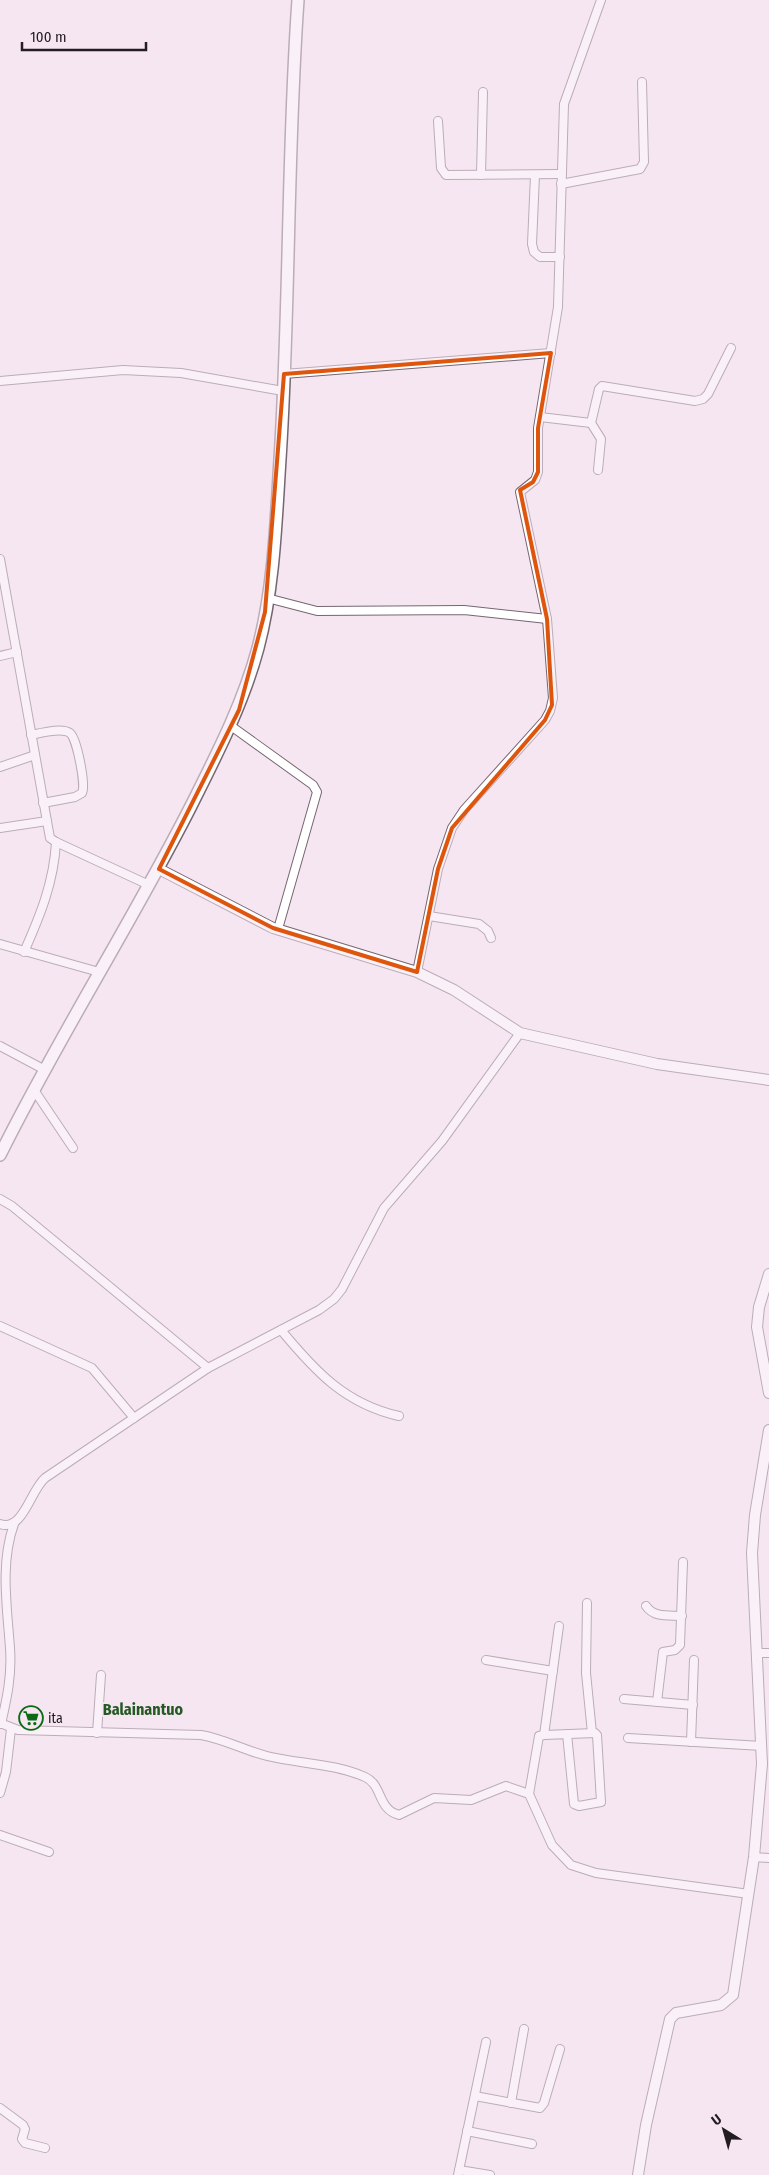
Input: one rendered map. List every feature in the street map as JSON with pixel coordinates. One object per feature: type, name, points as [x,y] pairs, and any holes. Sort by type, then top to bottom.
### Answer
[{"type":"main road","points":[[0,1155],[99,972],[159,869],[239,710],[259,646],[267,598],[276,517],[284,374],[291,92],[298,0]]},
{"type":"street","points":[[417,972],[441,856],[452,828],[464,810],[545,720],[550,711],[553,698],[546,619],[520,492],[537,476],[537,435],[558,306],[564,104],[601,0]]},
{"type":"street","points":[[561,184],[636,171],[643,165],[642,82]]},
{"type":"street","points":[[482,175],[483,92]]},
{"type":"street","points":[[438,121],[441,168],[443,173],[482,175],[561,174]]},
{"type":"street","points":[[535,175],[532,244],[534,252],[540,257],[560,257]]},
{"type":"street","points":[[598,470],[601,439],[591,423],[599,388],[602,386],[695,401],[703,399],[708,394],[731,348]]},
{"type":"street","points":[[284,374],[551,353]]},
{"type":"street","points":[[0,381],[124,370],[181,373],[283,391]]},
{"type":"street","points":[[540,417],[591,423]]},
{"type":"street","points":[[0,559],[50,838],[149,885]]},
{"type":"street","points":[[267,598],[317,611],[464,610],[546,619]]},
{"type":"street","points":[[0,656],[16,652]]},
{"type":"street","points":[[231,726],[313,786],[317,792],[278,929]]},
{"type":"street","points":[[31,735],[63,731],[70,733],[74,739],[84,783],[82,794],[76,797],[44,803]]},
{"type":"street","points":[[0,767],[35,755]]},
{"type":"street","points":[[0,828],[47,821]]},
{"type":"street","points":[[24,952],[47,895],[55,867],[56,842]]},
{"type":"street","points":[[159,869],[278,929],[417,972],[454,990],[520,1033],[652,1063],[768,1080]]},
{"type":"street","points":[[429,916],[479,924],[485,927],[491,938]]},
{"type":"street","points":[[0,944],[99,972]]},
{"type":"street","points":[[520,1033],[442,1141],[384,1208],[342,1289],[334,1299],[319,1310],[208,1368],[45,1478],[35,1489],[20,1518],[14,1524],[4,1546],[1,1562],[1,1581],[10,1648],[11,1685],[1,1724],[11,1730],[217,1738],[267,1756],[330,1766],[366,1777],[373,1783],[388,1811],[399,1815],[434,1798],[471,1800],[506,1786],[529,1794]]},
{"type":"street","points":[[0,1046],[45,1070]]},
{"type":"street","points":[[34,1090],[73,1148]]},
{"type":"street","points":[[0,1199],[12,1206],[208,1368]]},
{"type":"street","points":[[769,1274],[759,1307],[758,1327],[769,1393]]},
{"type":"street","points":[[0,1326],[92,1368],[134,1418]]},
{"type":"street","points":[[280,1330],[312,1367],[334,1386],[361,1404],[399,1416]]},
{"type":"street","points":[[638,2175],[646,2125],[670,2019],[676,2014],[721,2004],[731,1998],[754,1857],[762,1746],[753,1534],[769,1430]]},
{"type":"street","points":[[0,1524],[14,1524]]},
{"type":"street","points":[[657,1702],[663,1652],[675,1650],[680,1645],[683,1562]]},
{"type":"street","points":[[587,1603],[586,1673],[592,1733]]},
{"type":"street","points":[[646,1606],[650,1612],[657,1615],[682,1616]]},
{"type":"street","points":[[544,1735],[559,1626]]},
{"type":"street","points":[[758,1653],[769,1652]]},
{"type":"street","points":[[486,1660],[553,1671]]},
{"type":"street","points":[[691,1742],[694,1660]]},
{"type":"street","points":[[97,1733],[101,1675]]},
{"type":"street","points":[[624,1699],[692,1705]]},
{"type":"street","points":[[0,1792],[6,1772],[11,1730]]},
{"type":"street","points":[[567,1734],[575,1806],[600,1804],[602,1801],[597,1735],[592,1733],[567,1734],[544,1735],[539,1736],[529,1794],[552,1845],[571,1865],[596,1873],[749,1894]]},
{"type":"street","points":[[628,1738],[762,1746]]},
{"type":"street","points":[[0,1835],[49,1852]]},
{"type":"street","points":[[754,1857],[769,1858]]},
{"type":"street","points":[[511,2103],[524,2029]]},
{"type":"street","points":[[486,2042],[458,2172],[490,2175]]},
{"type":"street","points":[[475,2096],[538,2109],[542,2107],[560,2049]]},
{"type":"street","points":[[0,2108],[24,2125],[25,2129],[22,2140],[25,2143],[45,2148]]},
{"type":"street","points":[[467,2131],[532,2144]]},
{"type":"highlighted area","points":[[551,353],[538,428],[538,472],[533,482],[520,490],[547,619],[552,705],[545,720],[452,828],[438,869],[417,972],[273,928],[159,869],[239,710],[265,612],[271,570],[284,374]]},
{"type":"place","name":"ita","points":[[31,1718]]},
{"type":"district","name":"Balainantuo","points":[[143,1709]]}]
